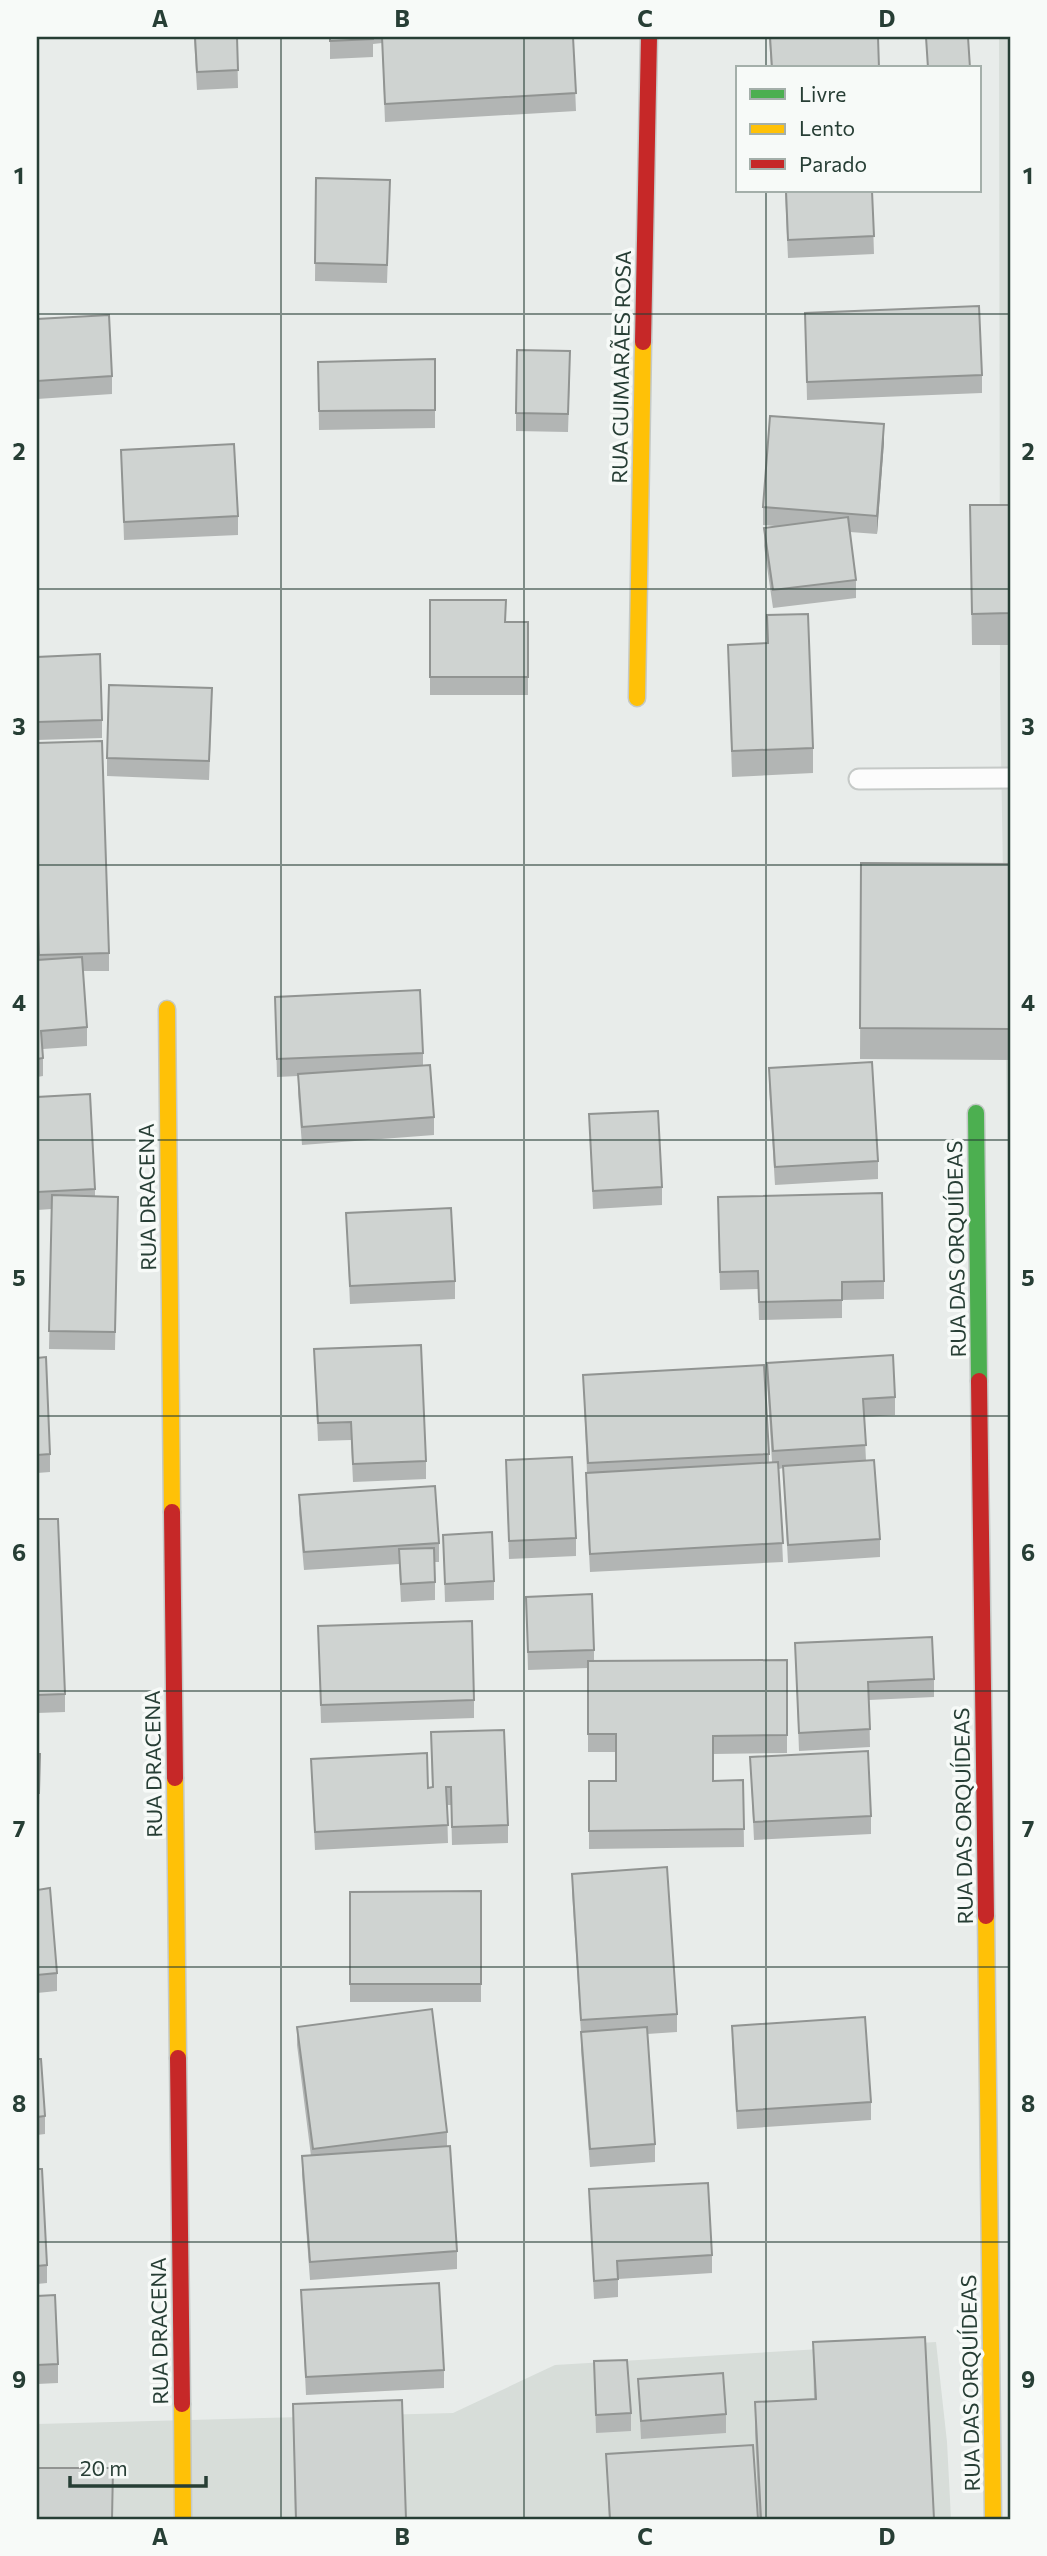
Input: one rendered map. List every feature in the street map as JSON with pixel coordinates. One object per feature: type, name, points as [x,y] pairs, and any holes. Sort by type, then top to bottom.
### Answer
[{"type":"street","name":"RUA GUIMARÃES ROSA","points":[[637,698],[649,37]]},
{"type":"street","name":"RUA DRACENA","points":[[167,1009],[183,2519]]},
{"type":"street","name":"RUA DAS ORQUÍDEAS","points":[[976,1113],[993,2519]]},
{"type":"lane","points":[[859,779],[1010,778]]},
{"type":"shaded area","points":[[999,37],[1010,37],[1010,1313],[1000,690]]},
{"type":"shaded area","points":[[936,2342],[947,2442],[951,2519],[37,2519],[37,2424],[453,2413],[555,2365]]},
{"type":"building","points":[[195,37],[237,37],[238,70],[197,72]]},
{"type":"building","points":[[330,37],[373,37],[373,39],[330,41]]},
{"type":"building","points":[[382,37],[573,37],[576,93],[385,104]]},
{"type":"building","points":[[770,37],[878,37],[879,66],[772,66]]},
{"type":"building","points":[[926,37],[968,37],[970,66],[928,66]]},
{"type":"building","points":[[316,178],[390,180],[387,265],[315,263]]},
{"type":"building","points":[[786,192],[872,192],[874,236],[788,240]]},
{"type":"building","points":[[979,306],[982,375],[807,382],[805,313]]},
{"type":"building","points":[[109,315],[112,376],[37,381],[37,319]]},
{"type":"building","points":[[517,350],[570,351],[568,414],[516,413]]},
{"type":"building","points":[[435,359],[435,410],[319,411],[318,362]]},
{"type":"building","points":[[770,416],[884,424],[877,516],[763,507]]},
{"type":"building","points":[[234,444],[238,516],[124,522],[121,450]]},
{"type":"building","points":[[970,505],[1010,505],[1010,613],[972,614]]},
{"type":"building","points":[[848,517],[856,580],[773,590],[764,528]]},
{"type":"building","points":[[430,600],[506,600],[505,622],[528,622],[528,677],[430,677]]},
{"type":"building","points":[[808,614],[813,748],[732,751],[728,645],[768,643],[767,615]]},
{"type":"building","points":[[100,654],[102,720],[37,722],[37,657]]},
{"type":"building","points":[[109,685],[212,688],[209,761],[107,758]]},
{"type":"building","points":[[102,741],[109,953],[39,955],[37,743]]},
{"type":"building","points":[[861,863],[1010,864],[1010,1029],[860,1028]]},
{"type":"building","points":[[82,957],[87,1027],[41,1031],[43,1058],[37,1059],[37,960]]},
{"type":"building","points":[[420,990],[423,1053],[277,1059],[275,997]]},
{"type":"building","points":[[872,1062],[878,1161],[775,1167],[769,1068]]},
{"type":"building","points":[[430,1065],[434,1117],[302,1127],[298,1074]]},
{"type":"building","points":[[90,1094],[95,1189],[37,1192],[37,1097]]},
{"type":"building","points":[[658,1111],[662,1187],[593,1191],[589,1114]]},
{"type":"building","points":[[882,1193],[884,1281],[842,1282],[842,1300],[759,1302],[758,1271],[720,1272],[718,1197]]},
{"type":"building","points":[[52,1195],[118,1197],[115,1332],[49,1331]]},
{"type":"building","points":[[451,1208],[455,1281],[350,1286],[346,1213]]},
{"type":"building","points":[[421,1345],[426,1461],[353,1464],[351,1422],[318,1423],[314,1349]]},
{"type":"building","points":[[893,1355],[895,1397],[863,1399],[866,1445],[773,1451],[767,1363]]},
{"type":"building","points":[[46,1357],[50,1454],[37,1455],[37,1358]]},
{"type":"building","points":[[764,1365],[769,1454],[588,1463],[583,1375]]},
{"type":"building","points":[[572,1457],[576,1538],[509,1541],[506,1460]]},
{"type":"building","points":[[874,1460],[880,1539],[788,1545],[783,1466]]},
{"type":"building","points":[[778,1462],[783,1543],[590,1554],[586,1473]]},
{"type":"building","points":[[435,1486],[439,1543],[304,1552],[299,1495]]},
{"type":"building","points":[[37,1519],[58,1519],[65,1694],[37,1695]]},
{"type":"building","points":[[492,1532],[494,1581],[445,1584],[443,1535]]},
{"type":"building","points":[[434,1548],[435,1582],[401,1584],[399,1549]]},
{"type":"building","points":[[592,1594],[594,1650],[528,1652],[526,1597]]},
{"type":"building","points":[[472,1621],[474,1700],[321,1705],[318,1626]]},
{"type":"building","points":[[932,1637],[934,1679],[868,1682],[870,1729],[799,1733],[795,1643]]},
{"type":"building","points":[[787,1660],[787,1735],[713,1736],[713,1781],[743,1780],[744,1829],[589,1831],[589,1781],[616,1781],[616,1734],[588,1734],[588,1661]]},
{"type":"building","points":[[504,1730],[508,1825],[452,1827],[451,1787],[446,1787],[448,1825],[315,1832],[311,1759],[427,1753],[428,1788],[433,1787],[431,1732]]},
{"type":"building","points":[[868,1751],[871,1816],[754,1822],[750,1757]]},
{"type":"building","points":[[37,1754],[40,1754],[39,1793],[37,1793]]},
{"type":"building","points":[[667,1867],[677,2014],[581,2020],[572,1874]]},
{"type":"building","points":[[50,1888],[57,1973],[37,1975],[37,1890]]},
{"type":"building","points":[[481,1891],[481,1984],[350,1984],[350,1892]]},
{"type":"building","points":[[432,2009],[447,2132],[313,2149],[297,2027]]},
{"type":"building","points":[[865,2017],[871,2102],[737,2111],[732,2026]]},
{"type":"building","points":[[647,2027],[655,2144],[590,2149],[581,2032]]},
{"type":"building","points":[[37,2059],[41,2059],[45,2116],[37,2117]]},
{"type":"building","points":[[450,2146],[457,2251],[310,2262],[302,2156]]},
{"type":"building","points":[[37,2169],[42,2169],[47,2265],[37,2266]]},
{"type":"building","points":[[708,2183],[712,2255],[617,2261],[618,2279],[594,2281],[589,2189]]},
{"type":"building","points":[[439,2283],[444,2370],[306,2377],[301,2290]]},
{"type":"building","points":[[55,2295],[58,2364],[37,2365],[37,2296]]},
{"type":"building","points":[[925,2337],[934,2519],[761,2519],[755,2402],[816,2399],[813,2342]]},
{"type":"building","points":[[627,2360],[631,2413],[596,2415],[594,2361]]},
{"type":"building","points":[[723,2373],[726,2414],[641,2421],[638,2379]]},
{"type":"building","points":[[402,2400],[406,2519],[296,2519],[293,2404]]},
{"type":"building","points":[[753,2445],[758,2519],[610,2519],[606,2454]]},
{"type":"building","points":[[37,2468],[113,2468],[112,2519],[37,2519]]},
{"type":"traffic: fast","points":[[976,1113],[979,1381]]},
{"type":"traffic: slow","points":[[637,698],[643,342]]},
{"type":"traffic: slow","points":[[167,1009],[172,1512]]},
{"type":"traffic: slow","points":[[175,1778],[178,2058]]},
{"type":"traffic: slow","points":[[986,1916],[993,2519]]},
{"type":"traffic: slow","points":[[182,2404],[183,2519]]},
{"type":"traffic: jam","points":[[643,342],[649,37]]},
{"type":"traffic: jam","points":[[979,1381],[986,1916]]},
{"type":"traffic: jam","points":[[172,1512],[175,1778]]},
{"type":"traffic: jam","points":[[178,2058],[182,2404]]}]
